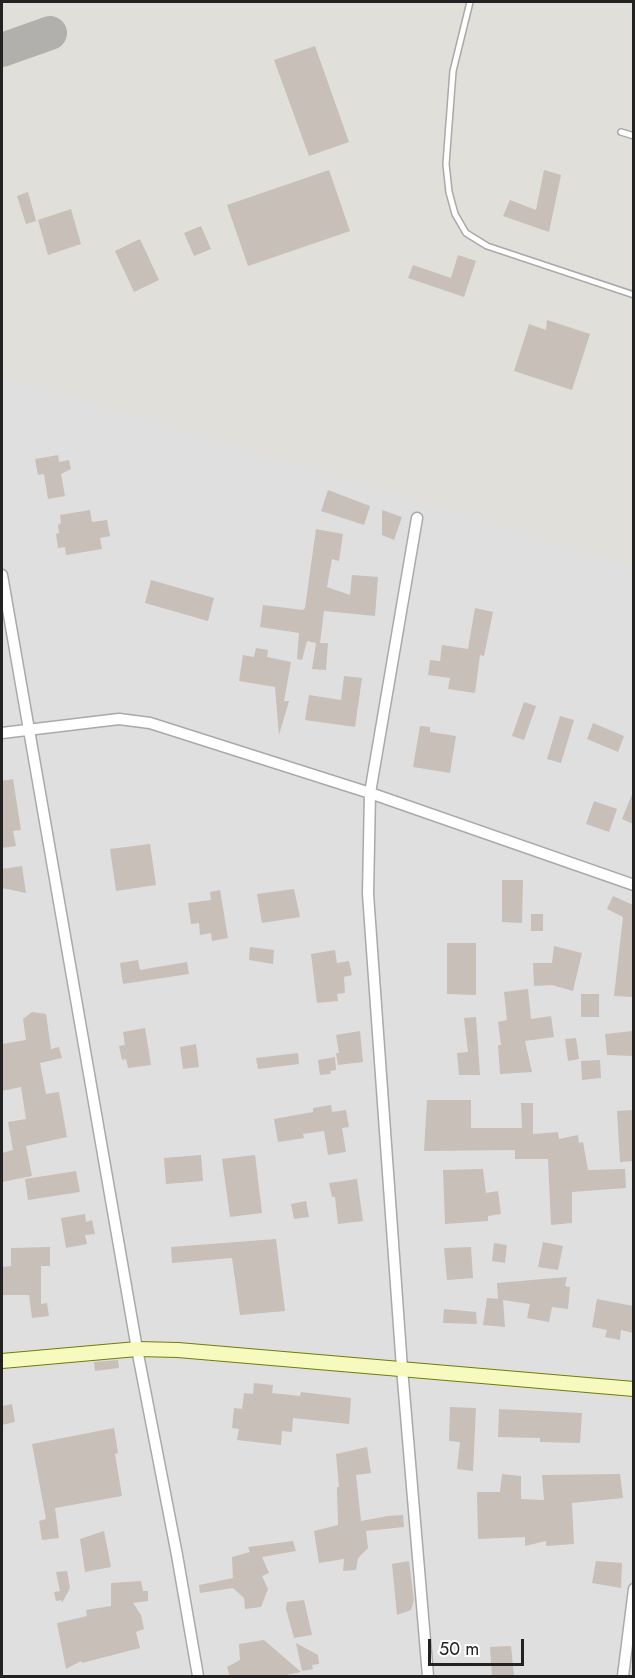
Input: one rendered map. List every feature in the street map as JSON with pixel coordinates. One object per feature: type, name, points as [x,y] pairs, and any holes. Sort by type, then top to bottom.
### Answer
[{"type":"street","points":[[417,518],[370,793],[368,894],[402,1368],[428,1677]]},
{"type":"street","points":[[2,574],[137,1349],[198,1677]]},
{"type":"street","points":[[2,733],[119,719],[150,723],[370,793],[633,885]]},
{"type":"street","points":[[2,1361],[137,1349],[178,1350],[633,1389]]},
{"type":"street","points":[[623,1677],[633,1588]]},
{"type":"lane","points":[[470,2],[453,71],[446,164],[454,214],[466,233],[488,246],[633,295]]},
{"type":"lane","points":[[621,132],[633,136]]},
{"type":"shaded area","points":[[2,2],[633,2],[633,1676],[2,1676]]},
{"type":"shaded area","points":[[2,2],[633,2],[633,567],[2,376]]},
{"type":"building","points":[[315,46],[349,142],[309,156],[274,60]]},
{"type":"building","points":[[329,170],[350,231],[248,266],[227,205]]},
{"type":"building","points":[[544,170],[561,175],[549,232],[503,216],[510,200],[536,210]]},
{"type":"building","points":[[28,192],[36,221],[26,224],[17,196]]},
{"type":"building","points":[[71,209],[81,244],[48,255],[38,220]]},
{"type":"building","points":[[201,226],[211,249],[194,256],[184,233]]},
{"type":"building","points":[[140,239],[159,280],[134,292],[115,251]]},
{"type":"building","points":[[458,255],[476,261],[464,297],[408,278],[413,265],[451,278]]},
{"type":"building","points":[[547,320],[590,334],[572,390],[514,371],[529,324],[546,330]]},
{"type":"building","points":[[58,455],[59,462],[69,460],[71,469],[61,474],[65,496],[48,499],[44,474],[38,475],[35,459]]},
{"type":"building","points":[[328,490],[370,506],[364,525],[321,511]]},
{"type":"building","points":[[90,510],[92,522],[107,520],[110,536],[100,538],[102,549],[66,555],[65,547],[58,548],[56,534],[59,533],[60,515]]},
{"type":"building","points":[[382,510],[402,517],[394,540],[382,535]]},
{"type":"building","points":[[316,529],[343,534],[339,561],[332,559],[327,587],[350,595],[352,575],[378,577],[375,616],[324,611],[320,643],[328,643],[326,670],[312,669],[316,643],[307,641],[302,660],[297,659],[299,633],[260,627],[263,605],[303,610],[305,608]]},
{"type":"building","points":[[151,580],[214,598],[208,621],[145,603]]},
{"type":"building","points":[[475,608],[493,612],[484,656],[480,655],[475,693],[448,689],[450,678],[428,675],[430,660],[440,661],[442,645],[468,649]]},
{"type":"building","points":[[256,648],[268,650],[267,657],[291,662],[284,701],[289,701],[279,735],[275,687],[239,681],[243,655],[254,657]]},
{"type":"building","points":[[344,676],[362,678],[355,727],[305,720],[309,695],[341,700]]},
{"type":"building","points":[[524,702],[536,706],[524,740],[512,736]]},
{"type":"building","points":[[560,716],[574,720],[561,763],[547,759]]},
{"type":"building","points":[[593,723],[624,736],[618,752],[587,739]]},
{"type":"building","points":[[420,726],[430,727],[430,732],[456,736],[450,773],[413,767]]},
{"type":"building","points":[[13,779],[21,830],[13,831],[16,846],[2,848],[2,781]]},
{"type":"building","points":[[633,792],[633,824],[622,819]]},
{"type":"building","points":[[594,801],[617,809],[609,832],[586,824]]},
{"type":"building","points":[[150,844],[156,885],[116,891],[110,849]]},
{"type":"building","points":[[22,866],[26,893],[2,888],[2,869]]},
{"type":"building","points":[[502,880],[523,880],[522,923],[502,922]]},
{"type":"building","points":[[294,889],[300,917],[262,923],[257,894]]},
{"type":"building","points":[[220,890],[228,938],[212,941],[211,933],[200,935],[199,923],[191,924],[188,903],[211,900],[210,892]]},
{"type":"building","points":[[613,896],[633,905],[633,997],[614,996],[623,917],[607,909]]},
{"type":"building","points":[[531,914],[543,914],[543,931],[531,931]]},
{"type":"building","points":[[447,943],[476,943],[476,995],[447,994]]},
{"type":"building","points":[[554,946],[582,953],[573,991],[552,985],[534,986],[533,963],[552,963]]},
{"type":"building","points":[[250,947],[274,950],[273,964],[249,960]]},
{"type":"building","points":[[335,950],[337,963],[349,961],[352,975],[344,977],[345,993],[337,994],[338,1001],[317,1003],[311,954]]},
{"type":"building","points":[[138,960],[140,970],[187,962],[189,974],[123,984],[120,963]]},
{"type":"building","points":[[528,989],[531,1019],[551,1016],[554,1037],[525,1041],[532,1072],[500,1074],[498,1045],[501,1045],[498,1022],[507,1020],[504,992]]},
{"type":"building","points":[[581,994],[599,994],[599,1017],[581,1017]]},
{"type":"building","points":[[32,1012],[46,1014],[51,1049],[59,1047],[62,1058],[40,1063],[46,1094],[59,1092],[67,1137],[26,1146],[32,1176],[2,1182],[2,1153],[13,1150],[8,1122],[26,1119],[21,1087],[2,1091],[2,1044],[26,1040],[23,1019]]},
{"type":"building","points":[[476,1017],[480,1075],[459,1075],[457,1053],[468,1052],[464,1018]]},
{"type":"building","points":[[145,1028],[151,1065],[128,1068],[126,1059],[122,1060],[119,1046],[125,1045],[123,1032]]},
{"type":"building","points":[[360,1031],[363,1062],[338,1065],[336,1035]]},
{"type":"building","points":[[633,1031],[633,1056],[607,1055],[605,1034]]},
{"type":"building","points":[[576,1038],[579,1059],[568,1061],[565,1039]]},
{"type":"building","points":[[196,1044],[199,1067],[183,1069],[180,1047]]},
{"type":"building","points":[[298,1053],[299,1064],[258,1069],[256,1058]]},
{"type":"building","points":[[335,1057],[336,1070],[330,1071],[331,1074],[320,1075],[318,1060]]},
{"type":"building","points":[[600,1060],[601,1078],[582,1080],[581,1061]]},
{"type":"building","points":[[427,1100],[471,1100],[471,1128],[522,1128],[521,1103],[533,1103],[533,1134],[558,1132],[559,1139],[578,1135],[579,1143],[583,1142],[588,1170],[625,1169],[626,1188],[572,1192],[572,1223],[551,1225],[548,1159],[515,1159],[515,1150],[424,1151]]},
{"type":"building","points":[[331,1105],[332,1112],[346,1110],[349,1127],[342,1128],[346,1152],[328,1155],[324,1131],[303,1134],[304,1138],[278,1142],[274,1119],[313,1112],[313,1108]]},
{"type":"building","points":[[633,1110],[633,1161],[620,1162],[617,1111]]},
{"type":"building","points":[[201,1155],[203,1181],[166,1184],[164,1158]]},
{"type":"building","points":[[255,1155],[262,1213],[230,1217],[222,1159]]},
{"type":"building","points":[[483,1169],[486,1193],[498,1191],[501,1214],[488,1216],[488,1221],[445,1224],[443,1170]]},
{"type":"building","points":[[76,1171],[80,1192],[28,1200],[25,1179]]},
{"type":"building","points":[[357,1179],[363,1221],[338,1224],[335,1197],[332,1197],[329,1183]]},
{"type":"building","points":[[306,1201],[309,1217],[294,1219],[291,1204]]},
{"type":"building","points":[[85,1214],[86,1222],[92,1220],[95,1234],[85,1235],[87,1244],[66,1248],[61,1218]]},
{"type":"building","points":[[276,1239],[285,1311],[240,1315],[232,1258],[172,1263],[171,1247]]},
{"type":"building","points":[[543,1242],[563,1246],[558,1270],[538,1267]]},
{"type":"building","points":[[494,1243],[507,1245],[505,1263],[492,1261]]},
{"type":"building","points":[[50,1247],[50,1266],[41,1266],[41,1304],[47,1303],[49,1316],[32,1318],[29,1295],[2,1295],[2,1267],[11,1266],[11,1248]]},
{"type":"building","points":[[471,1247],[473,1278],[447,1280],[444,1248]]},
{"type":"building","points":[[567,1277],[565,1286],[570,1287],[568,1309],[552,1307],[549,1322],[527,1318],[530,1304],[503,1300],[505,1327],[483,1325],[487,1298],[498,1299],[497,1283]]},
{"type":"building","points":[[597,1299],[633,1306],[633,1333],[621,1330],[620,1340],[605,1337],[607,1330],[592,1327]]},
{"type":"building","points":[[444,1309],[476,1312],[477,1324],[443,1323]]},
{"type":"building","points":[[118,1360],[119,1368],[95,1371],[94,1362]]},
{"type":"building","points":[[254,1383],[273,1385],[272,1393],[300,1396],[301,1392],[351,1398],[349,1424],[293,1418],[292,1432],[282,1431],[281,1445],[237,1440],[239,1429],[232,1428],[234,1408],[242,1409],[244,1393],[253,1394]]},
{"type":"building","points":[[12,1404],[15,1422],[2,1425],[2,1406]]},
{"type":"building","points":[[450,1407],[476,1408],[473,1471],[457,1469],[460,1442],[449,1441]]},
{"type":"building","points":[[499,1409],[582,1413],[580,1443],[540,1442],[540,1438],[498,1437]]},
{"type":"building","points":[[114,1428],[118,1453],[115,1454],[122,1496],[55,1508],[59,1538],[42,1540],[39,1521],[46,1519],[32,1444]]},
{"type":"building","points":[[367,1447],[371,1473],[356,1475],[361,1521],[403,1515],[404,1527],[366,1531],[368,1548],[358,1558],[356,1570],[343,1571],[344,1559],[319,1563],[314,1531],[338,1525],[337,1487],[339,1487],[336,1454]]},
{"type":"building","points":[[502,1474],[521,1476],[521,1499],[544,1500],[542,1475],[620,1474],[623,1498],[572,1503],[574,1544],[546,1546],[546,1541],[525,1546],[525,1537],[478,1539],[477,1492],[500,1492]]},
{"type":"building","points":[[104,1531],[111,1567],[85,1572],[80,1539]]},
{"type":"building","points":[[293,1541],[296,1551],[262,1557],[269,1573],[262,1576],[268,1589],[261,1607],[245,1609],[244,1598],[233,1588],[200,1593],[199,1585],[233,1578],[232,1557],[250,1552],[248,1547]]},
{"type":"building","points":[[409,1561],[414,1600],[411,1610],[397,1615],[392,1564]]},
{"type":"building","points":[[596,1561],[622,1563],[621,1588],[592,1583]]},
{"type":"building","points":[[67,1571],[70,1588],[62,1603],[61,1600],[56,1601],[54,1592],[60,1591],[56,1572]]},
{"type":"building","points":[[141,1581],[143,1591],[148,1591],[148,1601],[133,1603],[141,1615],[144,1629],[136,1632],[140,1648],[82,1663],[81,1661],[66,1669],[57,1623],[87,1616],[86,1610],[111,1606],[111,1583]]},
{"type":"building","points":[[304,1600],[312,1635],[294,1638],[286,1609],[287,1602]]},
{"type":"building","points":[[264,1640],[301,1672],[276,1677],[230,1677],[227,1667],[240,1660],[239,1644]]},
{"type":"building","points":[[296,1643],[318,1655],[319,1664],[312,1665],[313,1669],[302,1671]]},
{"type":"building","points":[[511,1646],[514,1676],[492,1677],[490,1647]]},
{"type":"taxiway","points":[[2,50],[50,33]]}]
